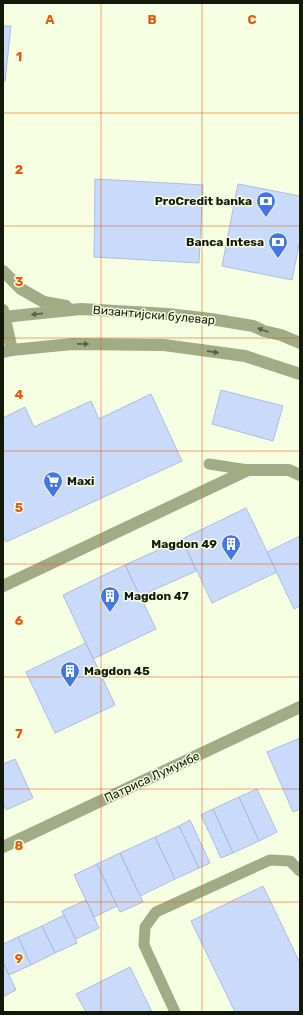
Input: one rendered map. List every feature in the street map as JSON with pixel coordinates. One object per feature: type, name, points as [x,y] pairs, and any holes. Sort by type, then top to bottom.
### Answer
[{"type":"street","points":[[3,271],[21,289],[44,302],[81,309]]},
{"type":"street","name":"Византијски булевар","points":[[300,342],[264,331],[254,326],[168,314],[81,309],[4,315],[7,351],[72,344],[164,345],[245,356],[300,374]]},
{"type":"street","points":[[3,586],[248,470],[289,470],[300,475]]},
{"type":"street","name":"Патриса Лумумбе","points":[[3,847],[300,707]]},
{"type":"lane","points":[[209,464],[248,470]]},
{"type":"lane","points":[[175,1012],[144,946],[145,927],[156,912],[270,860],[290,862],[300,871]]},
{"type":"building","points":[[3,26],[11,26],[5,81],[3,81]]},
{"type":"building","points":[[95,179],[203,185],[199,263],[94,257]]},
{"type":"building","name":"ProCredit banka","points":[[238,184],[300,196],[300,240],[292,280],[222,266]]},
{"type":"building","points":[[221,390],[283,406],[273,441],[212,424]]},
{"type":"building","name":"Maxi","points":[[151,394],[182,461],[6,542],[3,535],[3,418],[25,407],[34,427],[91,401],[99,419]]},
{"type":"building","name":"Magdon 49","points":[[246,508],[277,572],[212,603],[182,539]]},
{"type":"building","points":[[300,536],[300,606],[294,609],[267,552]]},
{"type":"building","points":[[182,539],[196,571],[140,596],[125,565]]},
{"type":"building","name":"Magdon 47","points":[[125,565],[156,629],[93,659],[63,595]]},
{"type":"building","name":"Magdon 45","points":[[86,643],[115,705],[55,733],[26,672]]},
{"type":"building","points":[[300,738],[300,809],[293,812],[267,752]]},
{"type":"building","points":[[15,759],[33,798],[6,810],[3,804],[3,764]]},
{"type":"building","points":[[257,789],[277,832],[259,841],[239,797]]},
{"type":"building","points":[[239,797],[259,841],[233,853],[213,809]]},
{"type":"building","points":[[213,809],[233,853],[221,858],[201,815]]},
{"type":"building","points":[[190,820],[210,863],[199,868],[179,826]]},
{"type":"building","points":[[179,826],[199,868],[175,879],[155,837]]},
{"type":"building","points":[[155,837],[175,879],[140,896],[120,853]]},
{"type":"building","points":[[120,853],[143,902],[120,912],[97,864]]},
{"type":"building","points":[[97,864],[117,906],[94,917],[74,875]]},
{"type":"building","points":[[263,886],[300,963],[300,1012],[235,1012],[191,921]]},
{"type":"building","points":[[86,900],[99,928],[76,939],[62,911]]},
{"type":"building","points":[[64,915],[77,943],[55,953],[42,926]]},
{"type":"building","points":[[42,926],[55,953],[31,965],[18,937]]},
{"type":"building","points":[[18,937],[31,965],[9,975],[3,962],[3,944]]},
{"type":"building","points":[[3,962],[16,990],[3,997]]},
{"type":"building","points":[[130,967],[152,1012],[86,1012],[76,994]]},
{"type":"place","name":"ProCredit banka","points":[[266,218]]},
{"type":"place","name":"Banca Intesa","points":[[278,259]]},
{"type":"place","name":"Maxi","points":[[53,498]]},
{"type":"place","name":"Magdon 49","points":[[231,561]]},
{"type":"place","name":"Magdon 47","points":[[110,613]]},
{"type":"place","name":"Magdon 45","points":[[70,688]]}]
